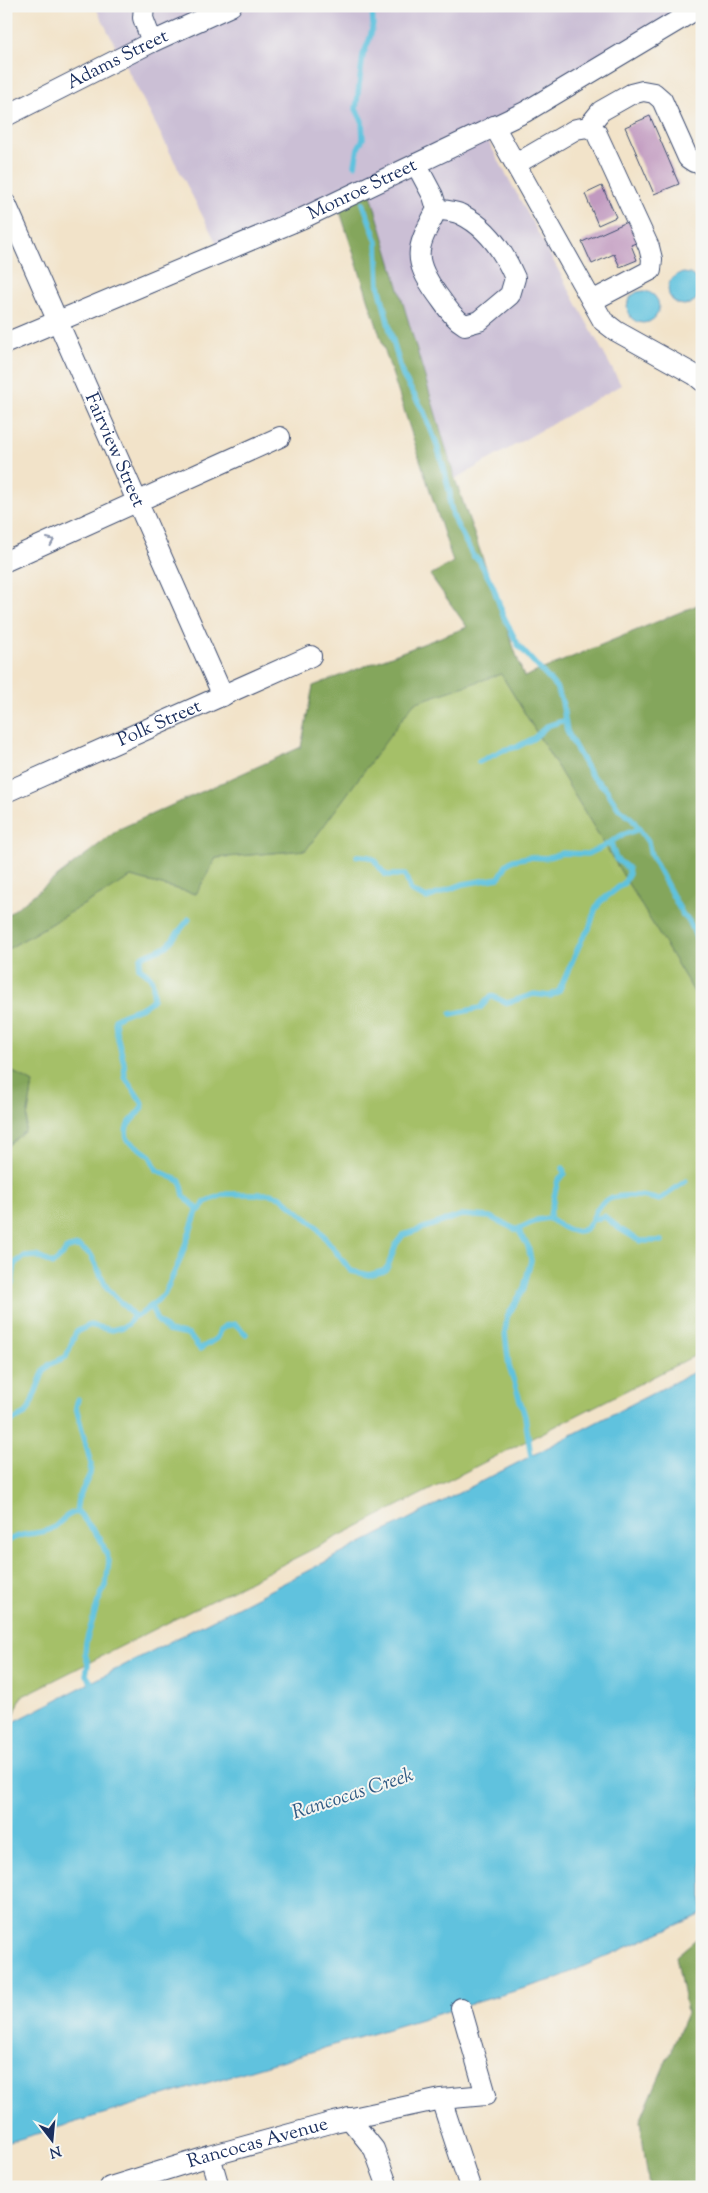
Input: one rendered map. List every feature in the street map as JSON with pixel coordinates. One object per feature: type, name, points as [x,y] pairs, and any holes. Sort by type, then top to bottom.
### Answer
[{"type":"street","points":[[144,6],[143,18],[152,42]]},
{"type":"street","name":"Adams Street","points":[[6,116],[152,42],[231,6]]},
{"type":"street","name":"Monroe Street","points":[[6,342],[303,218],[525,112],[699,15]]},
{"type":"street","points":[[588,128],[601,111],[631,94],[643,91],[654,93],[662,100],[688,158],[694,162],[702,163]]},
{"type":"street","points":[[494,126],[603,321],[616,331],[695,375],[702,381]]},
{"type":"street","points":[[516,164],[576,129],[588,128],[596,132],[649,247],[652,259],[651,270],[592,301]]},
{"type":"street","points":[[416,164],[438,209],[421,242],[418,259],[425,277],[454,318],[465,325],[479,321],[510,295],[515,278],[508,261],[485,230],[460,214],[438,209]]},
{"type":"street","name":"Fairview Street","points":[[6,204],[139,502],[222,696]]},
{"type":"street","points":[[6,561],[280,437]]},
{"type":"street","name":"Polk Street","points":[[6,792],[311,656]]},
{"type":"street","name":"Rancocas Avenue","points":[[110,2187],[210,2156],[349,2118],[440,2098],[486,2095],[460,2008]]},
{"type":"street","points":[[440,2098],[470,2187]]},
{"type":"street","name":"Rancocas Avenue","points":[[349,2118],[374,2149],[388,2187]]},
{"type":"street","points":[[210,2156],[219,2187]]},
{"type":"shaded area","points":[[95,6],[696,6],[481,128],[621,385],[455,479],[367,181],[220,250]]},
{"type":"green space","points":[[367,181],[455,479],[524,677],[702,603],[702,1005],[501,674],[414,703],[306,850],[216,858],[196,894],[131,877],[6,950],[6,916],[119,829],[301,747],[313,686],[467,627],[430,575],[453,562],[335,196]]},
{"type":"green space","points":[[501,674],[702,1005],[702,1352],[21,1697],[6,1736],[6,1147],[25,1131],[33,1083],[6,1068],[6,950],[131,877],[196,894],[216,858],[306,850],[414,702]]},
{"type":"green space","points":[[6,1068],[33,1083],[25,1131],[6,1147]]},
{"type":"green space","points":[[702,1934],[702,2187],[649,2187],[640,2121],[687,2013],[676,1956]]},
{"type":"water","points":[[684,273],[690,274],[695,278],[699,283],[699,295],[695,300],[690,304],[684,305],[678,304],[673,300],[669,295],[668,289],[669,283],[673,278],[678,274]]},
{"type":"water","points":[[643,291],[649,292],[654,296],[658,301],[658,313],[654,318],[649,322],[643,323],[637,322],[632,318],[628,313],[627,307],[628,301],[632,296],[637,292]]},
{"type":"water","name":"Rancocas Creek","points":[[702,1368],[702,1914],[555,1979],[6,2143],[6,1726]]},
{"type":"building","points":[[650,116],[679,184],[654,194],[625,127]]},
{"type":"building","points":[[602,186],[616,217],[598,225],[585,194]]},
{"type":"building","points":[[629,221],[638,242],[631,245],[637,260],[620,267],[614,254],[592,264],[582,242]]},
{"type":"waterway","points":[[355,165],[358,148],[363,139],[362,121],[356,109],[363,55],[373,24],[372,6]]},
{"type":"waterway","points":[[363,203],[377,242],[379,286],[403,376],[423,410],[436,442],[450,494],[450,504],[454,519],[473,556],[479,560],[493,586],[503,615],[518,645],[556,687],[562,701],[567,731],[591,775],[606,789],[619,809],[632,819],[648,842],[651,855],[683,915],[692,927],[702,951]]},
{"type":"waterway","points":[[479,762],[503,750],[517,747],[534,738],[547,726],[565,720]]},
{"type":"waterway","points":[[357,856],[372,858],[386,875],[405,875],[411,891],[427,898],[463,884],[499,878],[507,864],[513,860],[529,857],[546,858],[562,853],[587,854],[622,835],[639,829]]},
{"type":"waterway","points":[[451,1014],[480,1008],[492,996],[507,1003],[534,994],[550,996],[559,991],[582,939],[589,929],[595,910],[600,902],[624,883],[629,874],[628,868],[616,859],[611,843]]},
{"type":"waterway","points":[[189,919],[167,946],[141,957],[139,968],[148,974],[152,980],[153,999],[145,1006],[115,1019],[125,1077],[143,1104],[128,1124],[126,1134],[128,1140],[150,1156],[157,1170],[180,1181],[184,1196],[199,1210]]},
{"type":"waterway","points":[[549,1219],[558,1180],[564,1174],[563,1168]]},
{"type":"waterway","points":[[516,1230],[537,1220],[548,1218],[567,1230],[581,1231],[588,1226],[597,1209],[605,1201],[620,1196],[645,1197],[659,1200],[686,1181]]},
{"type":"waterway","points":[[6,1424],[25,1414],[29,1409],[44,1370],[50,1364],[66,1357],[76,1332],[90,1325],[112,1330],[123,1327],[133,1317],[141,1314],[164,1295],[180,1260],[197,1211],[201,1209],[205,1202],[225,1194],[270,1194],[281,1197],[316,1226],[351,1271],[369,1275],[384,1271],[388,1266],[396,1244],[403,1235],[462,1215],[490,1217],[519,1231],[528,1246],[531,1260],[524,1288],[507,1317],[505,1332],[509,1366],[525,1416],[532,1463]]},
{"type":"waterway","points":[[593,1220],[604,1216],[620,1229],[640,1241],[662,1241]]},
{"type":"waterway","points":[[6,1286],[12,1283],[15,1263],[24,1257],[36,1256],[53,1264],[62,1256],[66,1249],[78,1246],[91,1255],[107,1288],[134,1316]]},
{"type":"waterway","points":[[151,1306],[156,1319],[168,1331],[189,1335],[200,1349],[217,1338],[220,1330],[225,1326],[235,1324],[246,1334]]},
{"type":"waterway","points":[[76,1512],[78,1499],[90,1474],[91,1464],[76,1407],[78,1399]]},
{"type":"waterway","points":[[76,1512],[80,1514],[101,1540],[109,1561],[106,1584],[98,1602],[86,1642],[85,1653],[88,1664],[86,1675],[95,1688]]},
{"type":"waterway","points":[[6,1543],[22,1535],[51,1529],[64,1518],[76,1512]]}]
